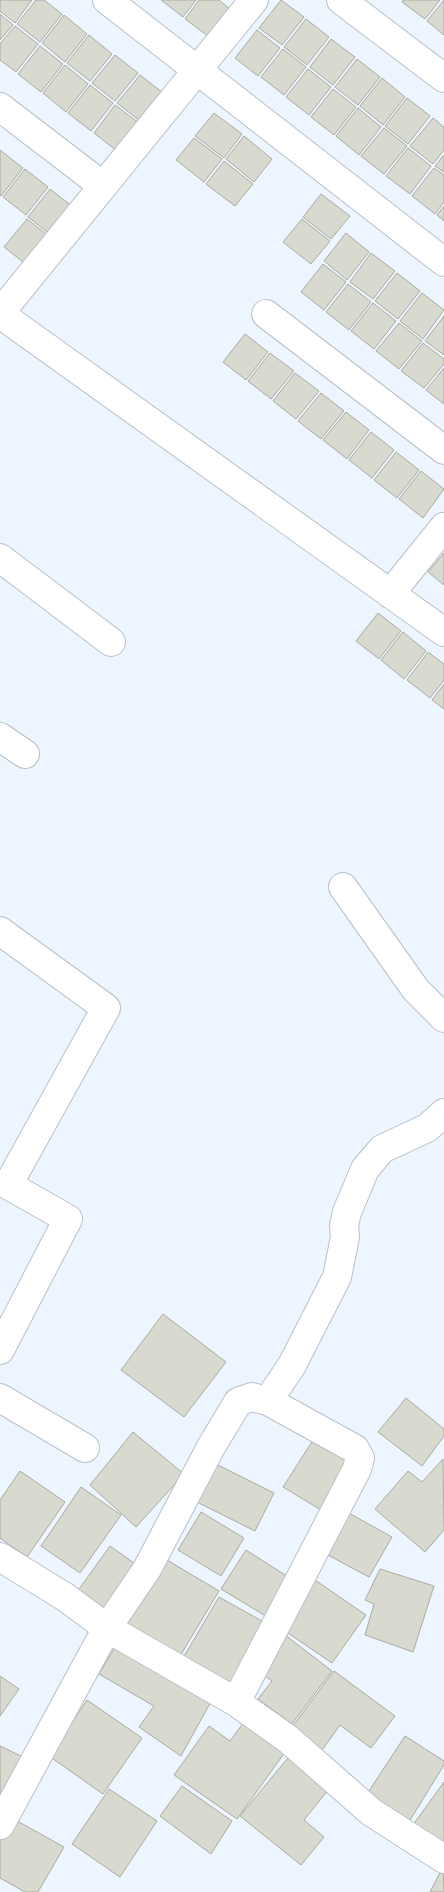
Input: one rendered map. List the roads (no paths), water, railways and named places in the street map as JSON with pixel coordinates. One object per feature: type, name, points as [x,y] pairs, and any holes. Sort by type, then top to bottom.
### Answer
[{"type":"street","points":[[107,0],[444,262]]},
{"type":"street","points":[[254,0],[0,314],[444,632]]},
{"type":"street","points":[[341,0],[444,78]]},
{"type":"street","points":[[0,107],[103,186]]},
{"type":"street","points":[[266,314],[444,450]]},
{"type":"street","points":[[390,594],[444,527]]},
{"type":"street","points":[[0,558],[111,642]]},
{"type":"street","points":[[0,737],[25,754]]},
{"type":"street","points":[[343,887],[416,990],[444,1018]]},
{"type":"street","points":[[0,931],[106,1008],[8,1185],[68,1219],[0,1350]]},
{"type":"street","points":[[268,1400],[292,1365],[336,1277],[345,1238],[346,1212],[365,1169],[382,1150],[427,1128],[444,1113]]},
{"type":"street","points":[[0,1825],[107,1628],[147,1569],[211,1447],[238,1402],[252,1397],[268,1400],[355,1449],[360,1458],[357,1469],[236,1702]]},
{"type":"street","points":[[0,1398],[85,1448]]},
{"type":"street","points":[[0,1558],[65,1597],[107,1628],[236,1702],[288,1739],[371,1812],[444,1859]]}]
